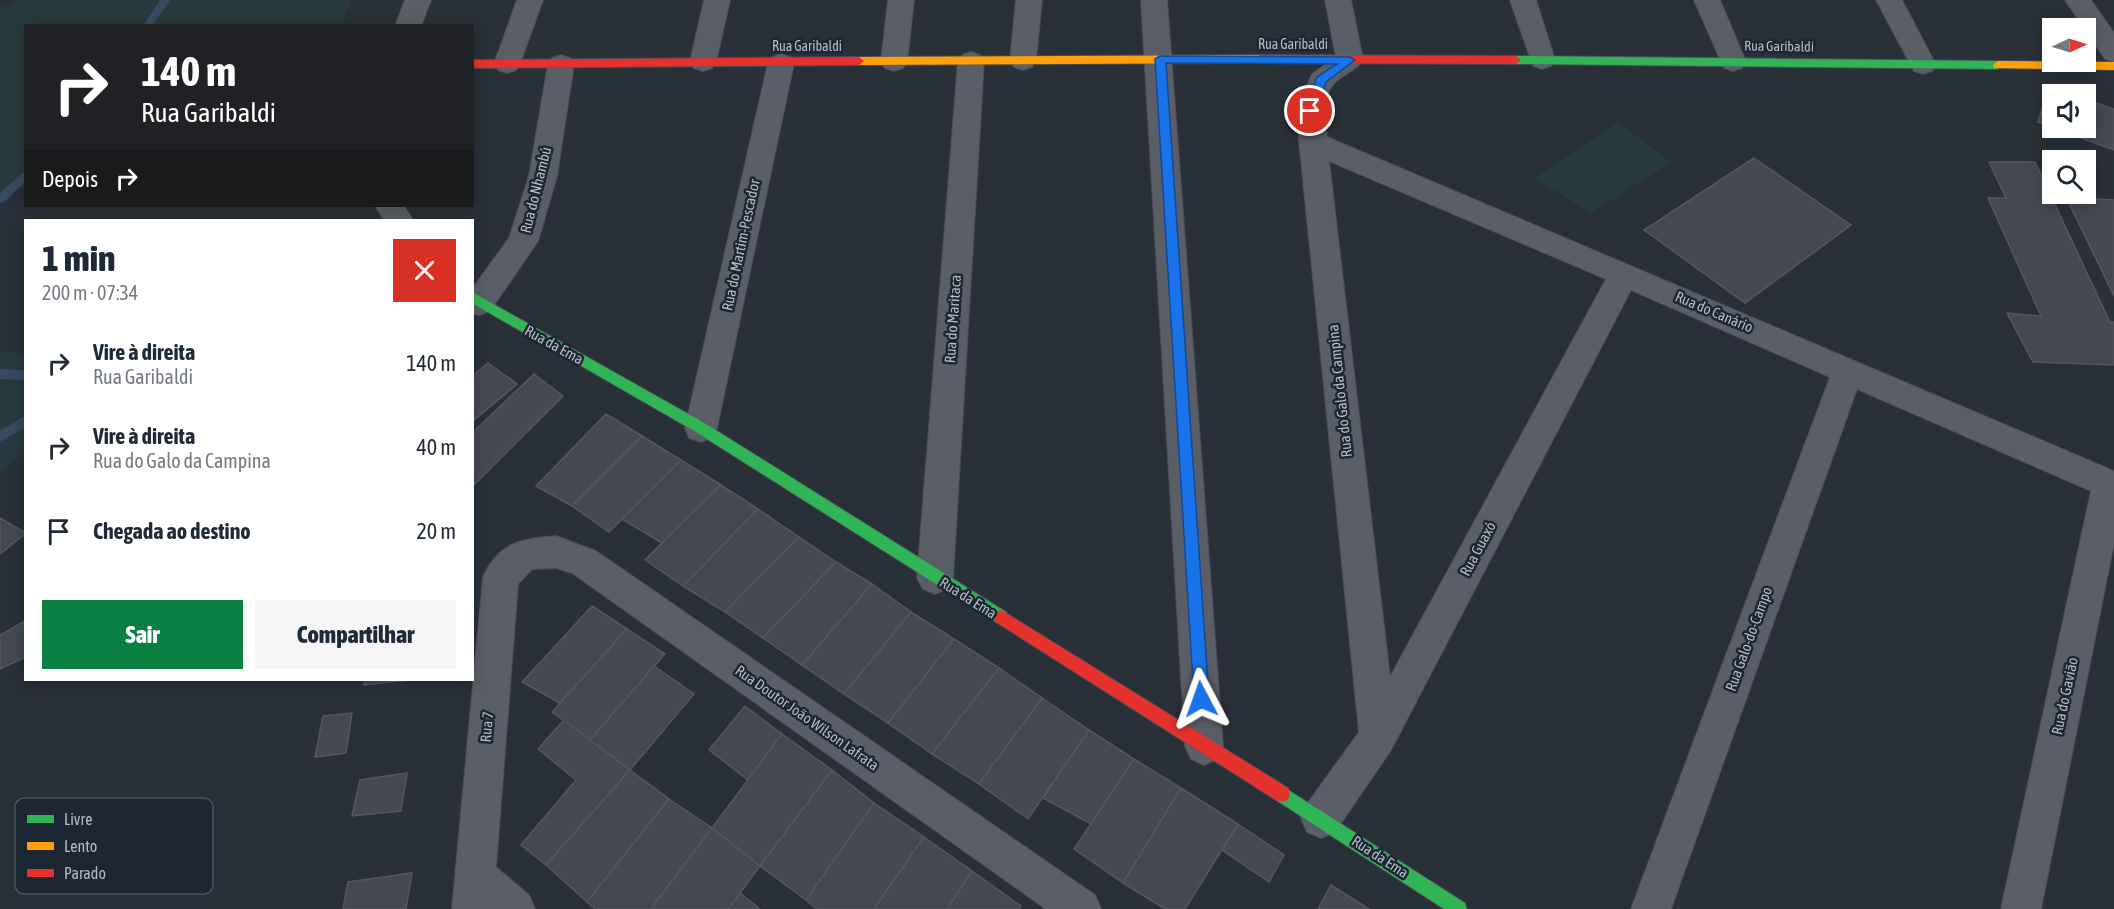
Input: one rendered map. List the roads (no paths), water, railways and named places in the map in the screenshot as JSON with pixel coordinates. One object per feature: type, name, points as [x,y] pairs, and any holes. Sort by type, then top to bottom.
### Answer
[{"type":"street","points":[[409,24],[418,0]]},
{"type":"street","points":[[507,64],[530,0]]},
{"type":"street","points":[[703,62],[717,0]]},
{"type":"street","points":[[894,62],[901,0]]},
{"type":"street","points":[[1023,61],[1029,0]]},
{"type":"street","points":[[1154,0],[1160,59],[1204,746]]},
{"type":"street","points":[[1338,0],[1350,60]]},
{"type":"street","points":[[1523,0],[1542,60]]},
{"type":"street","points":[[1707,0],[1734,62]]},
{"type":"street","points":[[1889,0],[1923,65]]},
{"type":"street","points":[[2078,0],[2114,53]]},
{"type":"street","name":"Rua Garibaldi","points":[[474,64],[1160,59],[1542,60],[2114,66]]},
{"type":"street","name":"Rua do Galo da Campina","points":[[1350,60],[1321,80],[1310,111],[1378,738]]},
{"type":"street","name":"Rua do Maritaca","points":[[935,578],[971,61]]},
{"type":"street","name":"Rua do Martim-Pescador","points":[[701,428],[781,63]]},
{"type":"street","name":"Rua do Nhambú","points":[[476,300],[523,241],[543,176],[561,64]]},
{"type":"street","name":"Rua do Canário","points":[[1312,142],[1848,370],[2111,485]]},
{"type":"street","name":"Rua Guaxó","points":[[1322,818],[1378,738],[1624,274]]},
{"type":"street","name":"Rua da Ema","points":[[476,300],[701,428],[935,578],[1322,818],[1459,909]]},
{"type":"street","name":"Rua Galo-do-Campo","points":[[1651,909],[1848,370]]},
{"type":"street","name":"Rua do Gavião","points":[[2021,909],[2111,485]]},
{"type":"street","name":"Rua Doutor João Wilson Lafrata","points":[[524,554],[556,552],[584,562],[1081,909]]},
{"type":"street","name":"Rua 7","points":[[473,891],[501,577],[524,554]]},
{"type":"street","points":[[473,891],[515,909]]},
{"type":"waterway","points":[[148,24],[165,0]]},
{"type":"waterway","points":[[0,199],[24,176]]},
{"type":"waterway","points":[[0,374],[24,375]]},
{"type":"waterway","points":[[0,437],[24,421]]}]
